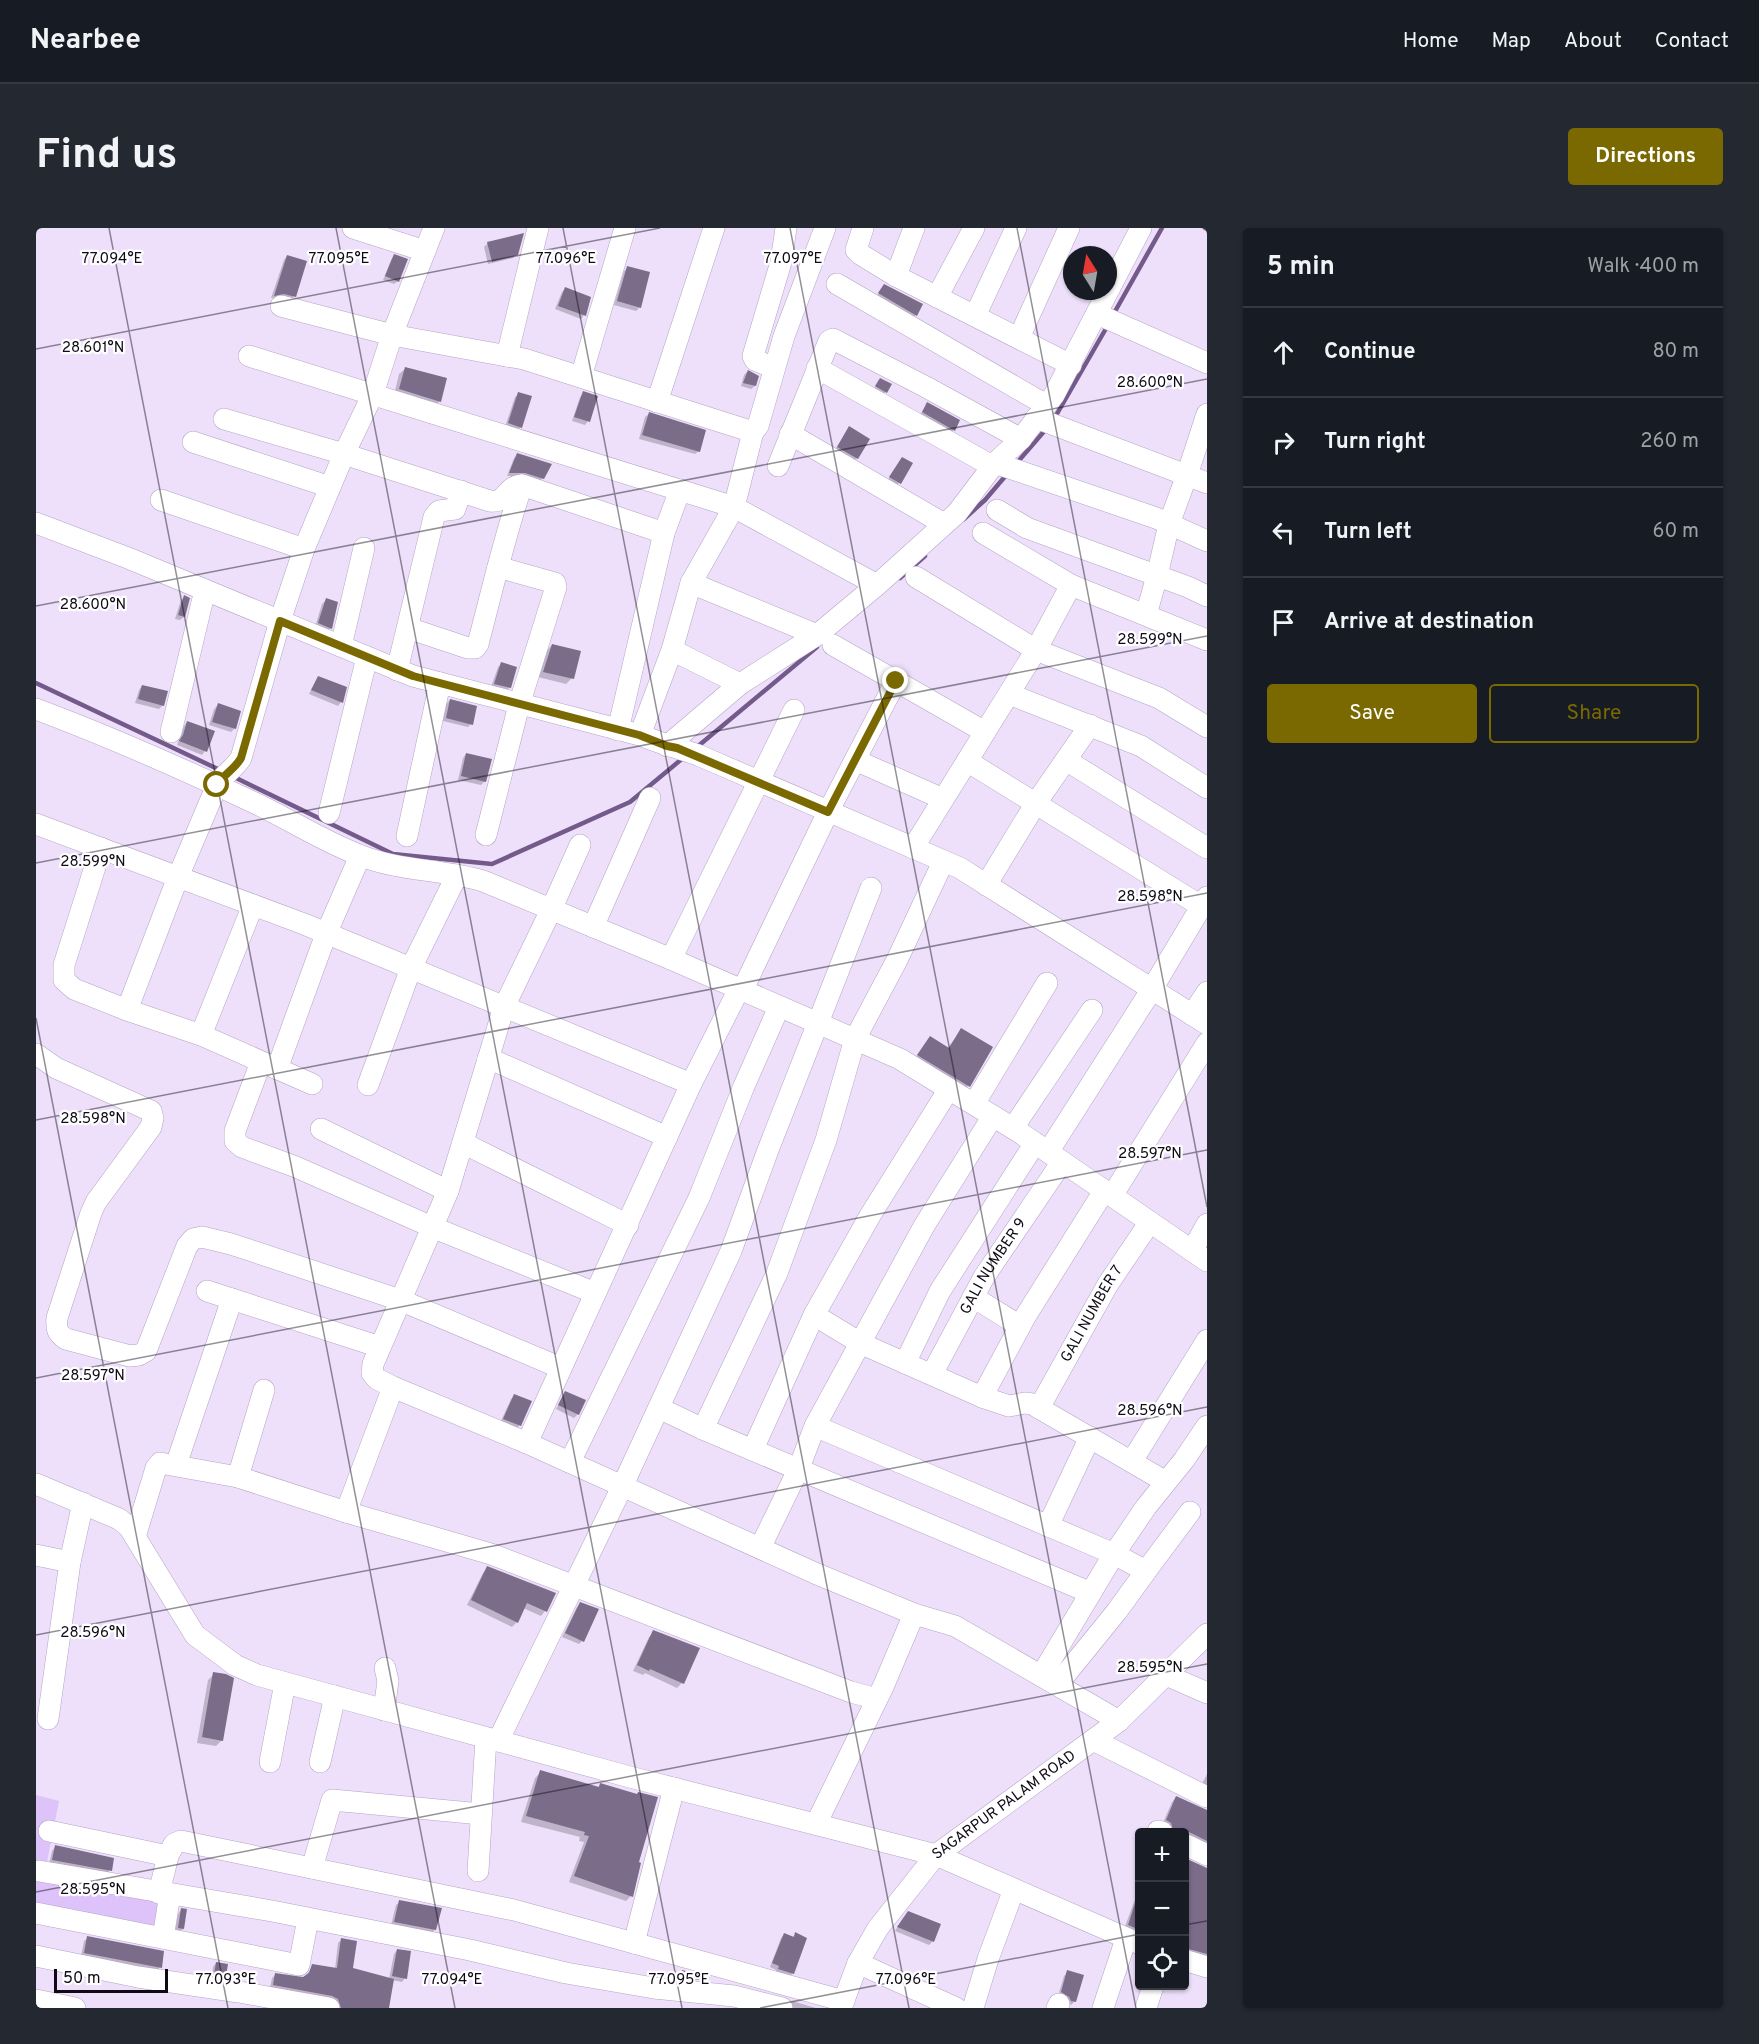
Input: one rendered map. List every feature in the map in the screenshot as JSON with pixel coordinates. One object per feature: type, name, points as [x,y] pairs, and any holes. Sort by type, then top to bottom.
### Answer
[{"type":"street","points":[[353,228],[425,251]]},
{"type":"street","points":[[127,1010],[178,877],[226,775],[243,752],[280,621],[304,549],[344,454],[373,394],[392,335],[434,228]]},
{"type":"street","points":[[507,356],[538,228]]},
{"type":"street","points":[[581,377],[625,228]]},
{"type":"street","points":[[657,402],[714,228]]},
{"type":"street","points":[[774,368],[755,360],[753,356],[781,262],[786,228]]},
{"type":"street","points":[[639,735],[672,650],[691,583],[734,507],[753,432],[758,426],[774,368],[825,228]]},
{"type":"street","points":[[863,228],[856,250],[860,254],[896,276],[1071,365]]},
{"type":"street","points":[[896,276],[914,228]]},
{"type":"street","points":[[937,297],[974,228]]},
{"type":"street","points":[[975,316],[1016,228]]},
{"type":"street","points":[[1019,338],[1069,228]]},
{"type":"street","points":[[672,747],[740,684],[825,640],[877,585],[944,524],[1001,466],[1021,439],[1045,417],[1071,365],[1106,317],[1141,228]]},
{"type":"street","points":[[837,284],[1045,417],[1197,479]]},
{"type":"street","points":[[281,306],[392,335],[524,358],[753,432]]},
{"type":"street","points":[[1106,317],[1207,363]]},
{"type":"street","points":[[778,466],[817,368],[829,341],[833,339],[1021,439]]},
{"type":"street","points":[[249,356],[734,507],[877,585]]},
{"type":"street","points":[[817,368],[1001,466],[1169,524],[1207,541]]},
{"type":"street","points":[[1146,615],[1169,524],[1197,479],[1207,414]]},
{"type":"street","points":[[224,419],[497,502],[502,500],[510,489],[522,486],[664,533]]},
{"type":"street","points":[[790,434],[944,524]]},
{"type":"street","points":[[193,442],[330,487]]},
{"type":"street","points":[[408,628],[468,648],[475,648],[478,644],[505,536],[522,486]]},
{"type":"street","points":[[618,730],[664,533],[680,490]]},
{"type":"street","points":[[397,670],[434,517],[439,511],[455,509],[461,491]]},
{"type":"street","points":[[161,500],[304,549]]},
{"type":"street","points":[[997,510],[1027,528],[1188,586],[1207,596]]},
{"type":"street","points":[[36,523],[413,676],[639,735],[698,755],[960,868],[1200,1020],[1207,992]]},
{"type":"street","points":[[983,533],[1071,585],[1207,640]]},
{"type":"street","points":[[341,646],[364,548]]},
{"type":"street","points":[[486,835],[519,705],[556,587],[555,583],[498,567]]},
{"type":"street","points":[[916,576],[1036,650],[1159,698],[1207,727]]},
{"type":"street","points":[[691,583],[825,640],[985,732]]},
{"type":"street","points":[[913,849],[1036,650],[1071,585]]},
{"type":"street","points":[[171,732],[205,590]]},
{"type":"street","points":[[672,650],[740,684]]},
{"type":"street","points":[[329,813],[367,657]]},
{"type":"street","points":[[742,991],[828,812],[896,681]]},
{"type":"street","points":[[407,836],[440,683]]},
{"type":"street","points":[[1009,694],[1141,746],[1207,788]]},
{"type":"street","points":[[36,709],[226,775],[276,813],[316,837],[360,856],[388,864],[483,881],[671,959],[900,1059],[1013,1128],[1199,1256],[1207,1224]]},
{"type":"street","points":[[671,959],[794,710]]},
{"type":"street","points":[[986,885],[1036,803],[1090,725]]},
{"type":"street","points":[[855,760],[944,799]]},
{"type":"street","points":[[905,1362],[940,1291],[1048,1152],[1152,989],[1204,902],[967,760]]},
{"type":"street","points":[[1066,760],[1207,848]]},
{"type":"street","points":[[593,927],[650,798]]},
{"type":"street","points":[[36,824],[327,934],[691,1084]]},
{"type":"street","points":[[580,845],[504,1007],[448,1191],[380,1347],[372,1373],[377,1379],[393,1387],[527,1443],[760,1548],[914,1614],[955,1626],[1119,1721]]},
{"type":"street","points":[[101,848],[64,965],[64,980],[74,989],[201,1035],[312,1084]]},
{"type":"street","points":[[360,856],[269,1066],[235,1131],[235,1141],[242,1147],[296,1167],[432,1227],[595,1293]]},
{"type":"street","points":[[703,1429],[777,1273],[826,1140],[855,1039],[897,960],[943,862]]},
{"type":"street","points":[[368,1085],[411,968],[457,875]]},
{"type":"street","points":[[478,1871],[482,1814],[492,1739],[574,1585],[622,1487],[731,1251],[817,1023],[871,888]]},
{"type":"street","points":[[201,1035],[253,905]]},
{"type":"street","points":[[974,1104],[1047,983]]},
{"type":"street","points":[[527,1443],[691,1084],[739,989],[742,991]]},
{"type":"street","points":[[570,1462],[699,1198],[779,1007]]},
{"type":"street","points":[[1013,1128],[1092,1010]]},
{"type":"street","points":[[982,1397],[1020,1326],[1207,1043]]},
{"type":"street","points":[[36,1054],[56,1068],[150,1111],[153,1118],[151,1127],[96,1202],[91,1213],[57,1318],[58,1334],[66,1339],[130,1356],[146,1351],[187,1246],[193,1239],[202,1237],[231,1244],[400,1300],[561,1368]]},
{"type":"street","points":[[488,1058],[667,1137]]},
{"type":"street","points":[[753,1449],[814,1315],[871,1214],[949,1089]]},
{"type":"street","points":[[760,1548],[815,1426],[859,1342],[924,1226],[993,1116]]},
{"type":"street","points":[[321,1129],[448,1191]]},
{"type":"street","points":[[463,1143],[628,1225]]},
{"type":"street","name":"GALI NUMBER 9","points":[[932,1374],[1048,1152]]},
{"type":"street","name":"GALI NUMBER 7","points":[[1039,1408],[1108,1284],[1150,1222]]},
{"type":"street","points":[[207,1291],[380,1347]]},
{"type":"street","points":[[973,1297],[1020,1326]]},
{"type":"street","points":[[176,1465],[232,1299]]},
{"type":"street","points":[[814,1315],[859,1342],[982,1397],[1009,1406],[1025,1403],[1039,1408],[1166,1482]]},
{"type":"street","points":[[1132,1461],[1207,1340]]},
{"type":"street","points":[[346,1512],[393,1387]]},
{"type":"street","points":[[238,1477],[264,1390]]},
{"type":"street","points":[[659,1408],[703,1429],[1090,1593]]},
{"type":"street","points":[[815,1426],[1114,1554],[1146,1571]]},
{"type":"street","points":[[1049,1680],[1090,1593],[1114,1554],[1207,1426]]},
{"type":"street","points":[[1048,1526],[1089,1437]]},
{"type":"street","points":[[135,1537],[156,1468],[160,1463],[238,1477],[346,1512],[491,1554],[851,1692],[878,1699]]},
{"type":"street","points":[[36,1484],[119,1519],[129,1527],[195,1635],[235,1665],[257,1675],[384,1710],[936,1855],[1133,1942],[1103,2008]]},
{"type":"street","points":[[48,1719],[70,1562],[83,1503]]},
{"type":"street","points":[[1049,1680],[1118,1611],[1190,1512]]},
{"type":"street","points":[[36,1555],[70,1562]]},
{"type":"street","points":[[816,1824],[878,1699],[914,1614]]},
{"type":"street","name":"SAGARPUR PALAM ROAD","points":[[842,2004],[858,1963],[878,1928],[936,1855],[1119,1721],[1207,1634]]},
{"type":"street","points":[[384,1710],[388,1681],[385,1668]]},
{"type":"street","points":[[1166,1674],[1207,1693]]},
{"type":"street","points":[[270,1762],[285,1683]]},
{"type":"street","points":[[321,1762],[335,1696]]},
{"type":"street","points":[[1093,1740],[1207,1797]]},
{"type":"street","points":[[634,1943],[674,1788]]},
{"type":"street","points":[[312,1868],[332,1800],[482,1814]]},
{"type":"street","points":[[49,1831],[168,1857]]},
{"type":"street","points":[[163,1938],[168,1857],[174,1844],[182,1841],[514,1910],[842,2004]]},
{"type":"street","points":[[1189,1846],[1207,1855]]},
{"type":"street","points":[[39,1871],[470,1950],[566,1973],[655,1998],[734,1996],[782,2008]]},
{"type":"street","points":[[973,2008],[1014,1889]]},
{"type":"street","points":[[36,1913],[299,1965],[308,1919]]},
{"type":"street","points":[[36,1956],[138,1977],[329,2008]]},
{"type":"street","points":[[1189,1961],[1207,1967]]},
{"type":"street","points":[[858,1963],[956,2008]]},
{"type":"street","points":[[1146,2008],[1152,1990]]},
{"type":"street","points":[[36,2000],[75,2008]]},
{"type":"shaded area","points":[[36,1795],[59,1801],[44,1877],[166,1896],[161,1936],[36,1907]]},
{"type":"building","points":[[524,233],[518,255],[492,262],[487,242]]},
{"type":"building","points":[[394,254],[408,259],[399,282],[385,276]]},
{"type":"building","points":[[287,255],[307,261],[296,297],[284,294],[274,296]]},
{"type":"building","points":[[627,266],[650,272],[641,308],[617,301]]},
{"type":"building","points":[[884,284],[923,304],[917,316],[878,293]]},
{"type":"building","points":[[565,287],[591,297],[586,316],[558,306]]},
{"type":"building","points":[[405,367],[447,378],[441,402],[399,389]]},
{"type":"building","points":[[748,370],[759,376],[756,386],[743,383]]},
{"type":"building","points":[[880,378],[892,384],[887,393],[875,386]]},
{"type":"building","points":[[583,391],[598,396],[590,422],[574,417]]},
{"type":"building","points":[[518,392],[532,396],[522,428],[508,423]]},
{"type":"building","points":[[927,402],[960,420],[955,431],[922,412]]},
{"type":"building","points":[[649,412],[706,430],[700,452],[642,435]]},
{"type":"building","points":[[849,426],[870,439],[858,459],[837,447]]},
{"type":"building","points":[[517,453],[552,464],[544,479],[525,473],[509,473]]},
{"type":"building","points":[[902,457],[913,463],[901,484],[889,477]]},
{"type":"building","points":[[184,595],[190,598],[185,617],[178,615]]},
{"type":"building","points":[[326,598],[338,602],[332,629],[318,623]]},
{"type":"building","points":[[552,644],[581,651],[574,679],[543,672]]},
{"type":"building","points":[[501,662],[517,667],[511,688],[494,684]]},
{"type":"building","points":[[318,676],[347,687],[343,703],[311,690]]},
{"type":"building","points":[[142,685],[168,691],[164,706],[138,699]]},
{"type":"building","points":[[450,699],[477,706],[473,725],[446,718]]},
{"type":"building","points":[[218,703],[241,711],[236,729],[212,722]]},
{"type":"building","points":[[187,721],[215,731],[207,752],[179,741]]},
{"type":"building","points":[[466,753],[492,759],[486,782],[461,776]]},
{"type":"building","points":[[961,1028],[993,1047],[970,1087],[917,1055],[930,1036],[949,1048]]},
{"type":"building","points":[[565,1391],[586,1400],[579,1415],[558,1405]]},
{"type":"building","points":[[514,1394],[532,1401],[521,1426],[503,1419]]},
{"type":"building","points":[[487,1566],[556,1593],[547,1612],[527,1603],[518,1623],[471,1600]]},
{"type":"building","points":[[580,1602],[599,1609],[584,1642],[565,1633]]},
{"type":"building","points":[[653,1630],[700,1648],[684,1684],[637,1665]]},
{"type":"building","points":[[213,1672],[234,1678],[223,1741],[202,1737]]},
{"type":"building","points":[[540,1770],[599,1787],[600,1783],[637,1794],[638,1792],[658,1797],[639,1862],[641,1863],[633,1897],[574,1876],[589,1836],[584,1835],[585,1832],[526,1816]]},
{"type":"building","points":[[1176,1796],[1207,1810],[1207,1841],[1189,1832],[1189,1828],[1172,1828],[1171,1823],[1166,1820]]},
{"type":"building","points":[[55,1845],[114,1858],[112,1871],[52,1860]]},
{"type":"building","points":[[1189,1860],[1207,1868],[1207,1954],[1189,1949]]},
{"type":"building","points":[[399,1900],[442,1908],[436,1930],[394,1922]]},
{"type":"building","points":[[1135,1903],[1135,1928],[1128,1925]]},
{"type":"building","points":[[181,1908],[187,1909],[184,1929],[178,1928]]},
{"type":"building","points":[[908,1911],[941,1924],[934,1942],[897,1927]]},
{"type":"building","points":[[795,1932],[807,1938],[794,1974],[778,1969],[779,1966],[772,1963],[784,1933],[794,1937]]},
{"type":"building","points":[[87,1936],[164,1951],[162,1968],[84,1953]]},
{"type":"building","points":[[341,1938],[357,1941],[353,1968],[394,1979],[389,2008],[341,2008],[338,1999],[332,1996],[273,1985],[275,1973],[303,1977],[309,1973],[312,1964],[337,1968]]},
{"type":"building","points":[[397,1949],[411,1951],[407,1979],[392,1976]]},
{"type":"building","points":[[216,1962],[228,1964],[226,1977],[214,1975]]},
{"type":"building","points":[[682,1970],[700,1975],[699,1980],[679,1978]]},
{"type":"building","points":[[1067,1970],[1084,1975],[1076,2002],[1071,2001],[1061,1992]]},
{"type":"waterway","points":[[1113,315],[1162,228]]},
{"type":"waterway","points":[[1054,419],[1108,325]]},
{"type":"waterway","points":[[1015,465],[1047,428]]},
{"type":"waterway","points":[[964,519],[985,500],[1008,473]]},
{"type":"waterway","points":[[900,578],[925,556]]},
{"type":"waterway","points":[[697,747],[817,647]]},
{"type":"waterway","points":[[36,683],[222,771]]},
{"type":"waterway","points":[[232,776],[393,854],[492,864],[630,802],[683,758]]},
{"type":"route","points":[[217,785],[222,776],[238,764],[241,758],[280,621],[413,676],[639,735],[698,755],[828,812],[896,681]]}]
